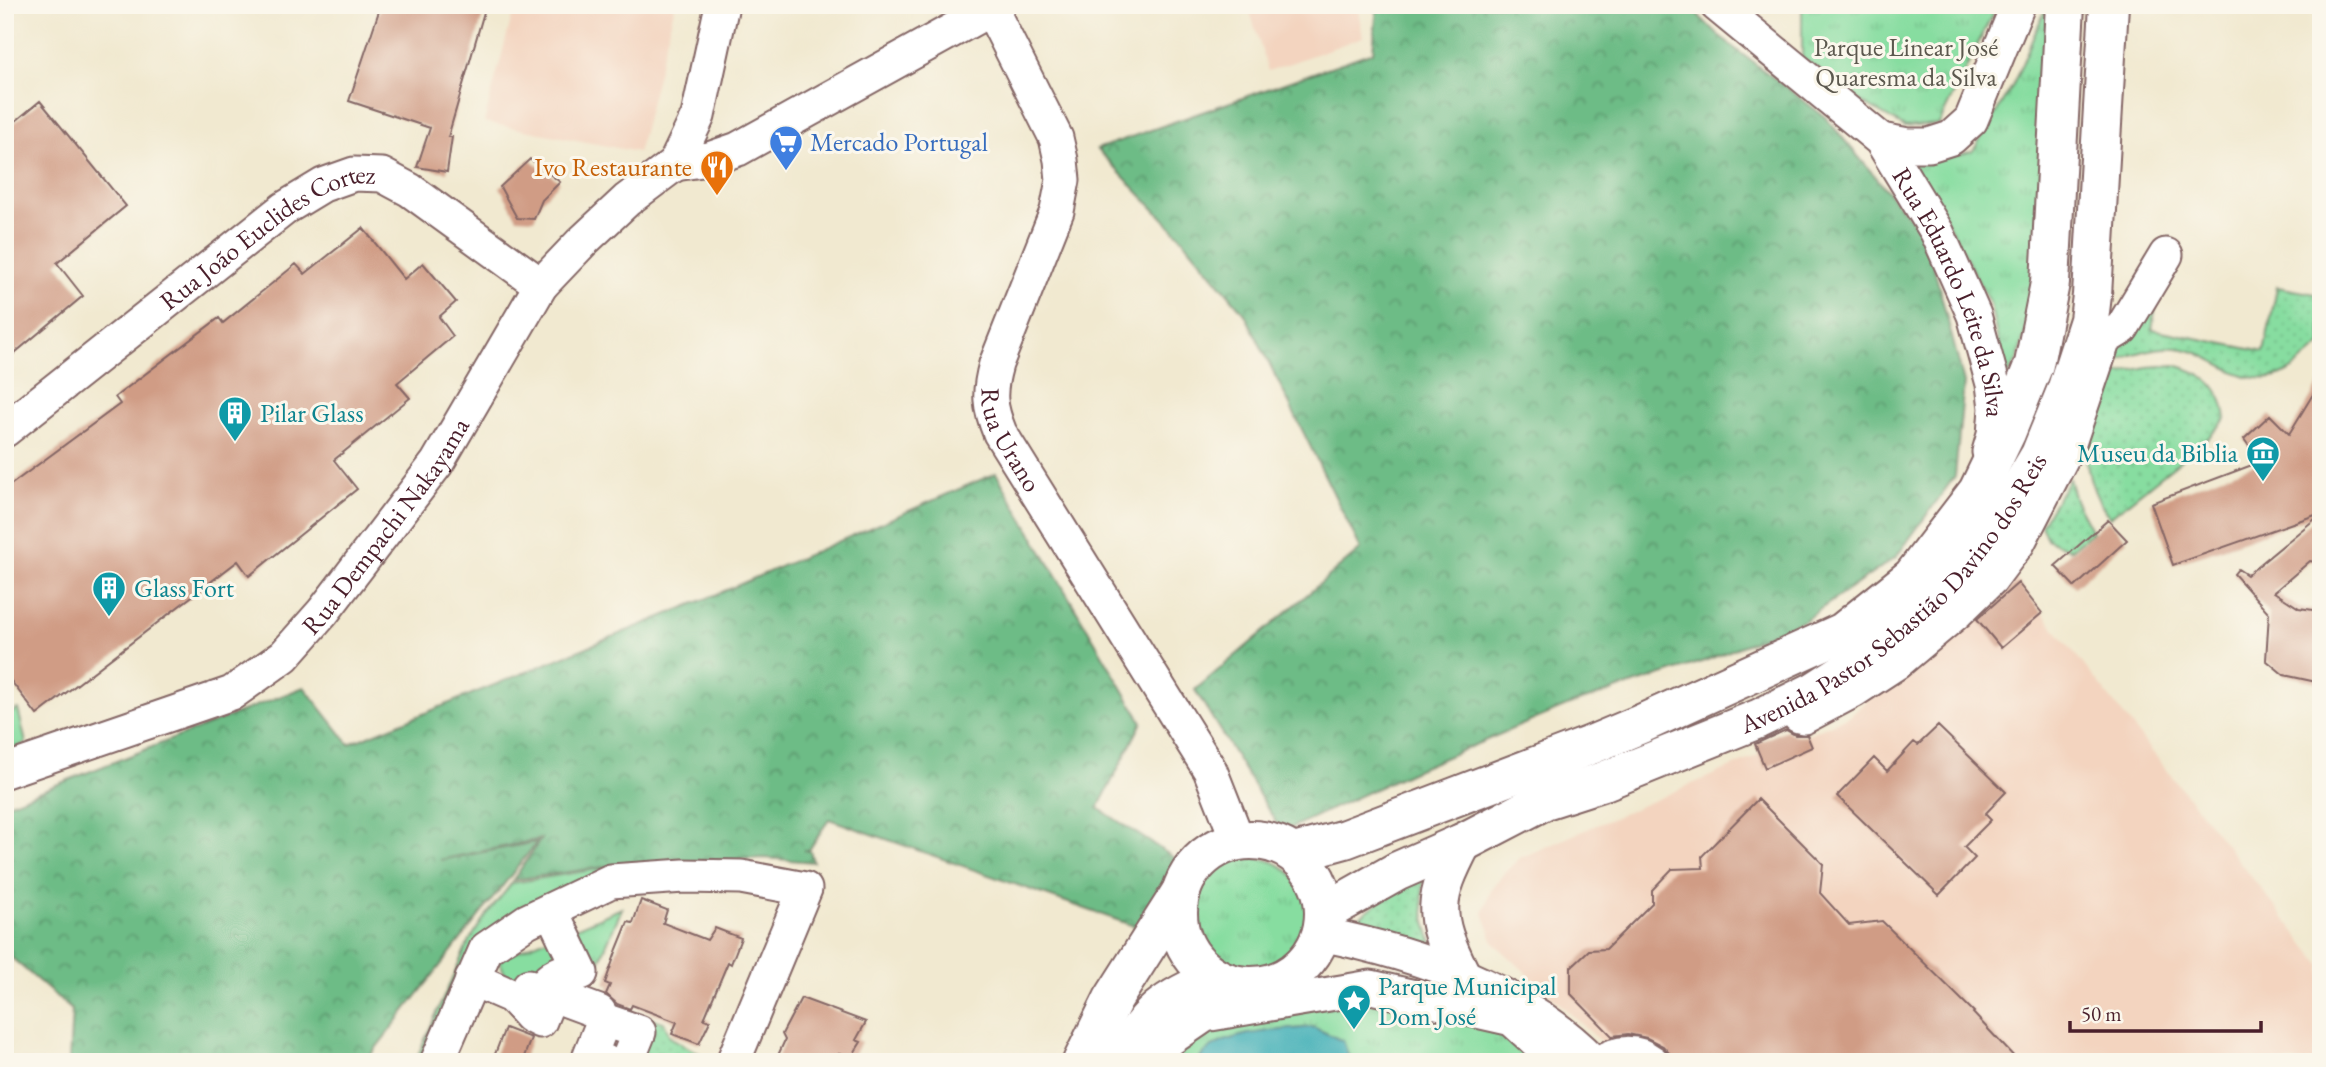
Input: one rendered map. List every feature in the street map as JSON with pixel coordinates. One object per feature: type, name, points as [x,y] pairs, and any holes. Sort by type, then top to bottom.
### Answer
[{"type":"main road","name":"Avenida Pastor Sebastião Davino dos Reis","points":[[1294,853],[1345,839],[1843,632],[1912,577],[1978,491],[2006,433],[2034,364],[2050,283],[2065,5]]},
{"type":"main road","name":"Avenida Pastor Sebastião Davino dos Reis","points":[[1323,923],[1398,871],[1462,843],[1545,800],[1608,791],[1815,691],[1868,657],[1958,578],[2002,519],[2040,455],[2074,369],[2089,320],[2109,5]]},
{"type":"main road","points":[[1082,1062],[1113,999],[1181,892],[1189,874],[1202,858],[1219,847],[1238,841],[1267,841],[1294,853],[1310,869],[1321,890],[1323,923],[1312,954],[1296,971],[1276,982],[1257,986],[1236,985],[1217,978],[1197,963],[1183,942],[1178,917],[1181,892]]},
{"type":"main road","points":[[1448,969],[1439,922],[1438,900],[1444,878],[1462,843]]},
{"type":"main road","points":[[1118,1062],[1136,1030],[1158,1009],[1185,990],[1217,978]]},
{"type":"street","points":[[675,163],[698,116],[722,5]]},
{"type":"street","name":"Rua Eduardo Leite da Silva","points":[[1717,5],[1881,139],[1937,232],[1974,315],[1990,372],[1996,408],[1994,435],[1978,491]]},
{"type":"street","name":"Rua Eduardo Leite da Silva","points":[[1881,139],[1908,145],[1929,145],[1951,138],[1970,120],[2018,5]]},
{"type":"street","points":[[675,163],[709,159],[738,149],[994,7]]},
{"type":"street","name":"Rua Urano","points":[[994,7],[1056,138],[1063,180],[1057,211],[996,364],[990,408],[1000,433],[1210,770],[1238,841]]},
{"type":"street","name":"Rua Dempachi Nakayama","points":[[5,771],[232,693],[285,656],[323,612],[437,463],[541,285],[627,200],[675,163]]},
{"type":"street","name":"Rua João Euclides Cortez","points":[[5,430],[285,208],[323,184],[354,174],[382,175],[410,190],[541,285]]},
{"type":"street","points":[[1765,731],[1800,716],[1804,717],[1853,691],[1896,663],[1958,611],[1991,579],[2018,543],[2068,446],[2104,339],[2122,328],[2166,255]]},
{"type":"street","points":[[1588,736],[1608,791]]},
{"type":"street","points":[[437,1062],[486,949],[527,920],[611,881],[684,876],[741,877],[805,889],[733,1062]]},
{"type":"street","points":[[537,997],[548,979],[560,972],[581,973],[551,910]]},
{"type":"street","points":[[1323,923],[1372,944],[1448,969],[1536,1014],[1586,1061]]},
{"type":"street","points":[[1276,982],[1448,969]]},
{"type":"street","points":[[472,979],[511,996],[537,997],[599,1012],[604,1020],[639,1032],[627,1062]]},
{"type":"street","points":[[1157,1062],[1167,1041],[1205,1015],[1371,987],[1512,1019],[1586,1061],[1634,1053],[1652,1062]]},
{"type":"street","points":[[1179,1062],[1194,1040],[1238,1025],[1283,1016],[1367,1008],[1495,1033],[1521,1051],[1531,1062]]},
{"type":"street","points":[[604,1020],[590,1055],[606,1062]]},
{"type":"shaded area","points":[[515,5],[675,5],[638,152],[484,122]]},
{"type":"shaded area","points":[[1248,5],[1357,5],[1363,37],[1268,71]]},
{"type":"shaded area","points":[[2011,573],[2321,965],[2321,1055],[2314,1062],[1623,1062],[1494,943],[1483,913],[1491,890],[1520,858],[1850,716]]},
{"type":"green space","points":[[1377,5],[1688,5],[1721,38],[1825,117],[1926,237],[1964,383],[1955,476],[1896,557],[1803,621],[1702,662],[1569,705],[1411,772],[1282,832],[1195,690],[1361,549],[1245,314],[1181,237],[1097,149],[1373,52]]},
{"type":"green space","name":"Parque Linear José Quaresma da Silva","points":[[1802,5],[1997,5],[1939,124],[1905,127],[1856,99],[1802,57]]},
{"type":"green space","points":[[2047,5],[2040,280],[2017,361],[2006,377],[1990,304],[1948,223],[1906,155],[1939,160],[1973,151],[2013,85]]},
{"type":"green space","points":[[2162,268],[2152,329],[2264,352],[2277,287],[2321,295],[2321,345],[2291,370],[2271,378],[2250,377],[2195,352],[2171,348],[2134,354],[2100,369]]},
{"type":"green space","points":[[2175,365],[2195,372],[2211,383],[2221,398],[2226,419],[2207,439],[2110,517],[2092,485],[2080,423],[2105,377],[2147,367]]},
{"type":"green space","points":[[996,473],[1142,722],[1098,808],[1179,861],[1137,927],[829,819],[809,850],[803,850],[810,851],[813,862],[764,858],[611,866],[513,880],[541,839],[440,860],[537,842],[365,1062],[69,1062],[72,1010],[5,952],[5,805],[304,687],[349,744],[720,593]]},
{"type":"green space","points":[[2069,479],[2075,500],[2092,532],[2070,550],[2047,539],[2041,525]]},
{"type":"green space","points":[[18,709],[26,743],[5,753],[5,716]]},
{"type":"green space","points":[[1252,858],[1273,863],[1291,875],[1303,893],[1308,914],[1303,935],[1291,953],[1273,965],[1252,970],[1231,965],[1213,953],[1201,935],[1196,914],[1201,893],[1213,875],[1231,863]]},
{"type":"green space","points":[[610,867],[526,918],[434,1062],[415,1062],[467,945],[484,918],[512,883]]},
{"type":"green space","points":[[1425,873],[1423,904],[1435,952],[1353,922],[1380,901]]},
{"type":"green space","points":[[622,908],[589,986],[564,933]]},
{"type":"green space","points":[[560,933],[572,962],[510,988],[499,959]]},
{"type":"green space","name":"Parque Municipal Dom José","points":[[1371,989],[1511,1021],[1558,1062],[1159,1062],[1168,1042]]},
{"type":"green space","points":[[651,1018],[664,1022],[670,1037],[714,1062],[679,1062],[657,1053],[653,1062],[640,1062],[643,1037]]},
{"type":"water","points":[[1313,1027],[1343,1041],[1351,1062],[1198,1062],[1206,1052],[1233,1038],[1267,1031]]},
{"type":"building","points":[[381,5],[486,5],[448,137],[452,137],[447,172],[417,167],[430,128],[349,101]]},
{"type":"building","points":[[40,101],[126,206],[57,263],[83,296],[5,361],[5,130]]},
{"type":"building","points":[[530,159],[560,182],[542,200],[534,219],[517,218],[500,187]]},
{"type":"building","points":[[363,228],[404,279],[423,263],[456,302],[439,317],[453,336],[397,383],[410,398],[334,460],[357,489],[249,576],[238,561],[37,715],[5,673],[5,489],[120,404],[115,397],[219,318],[223,323],[296,264],[305,274]]},
{"type":"building","name":"Museu da Biblia","points":[[2321,381],[2321,513],[2173,565],[2151,503],[2260,462],[2244,439],[2270,415],[2289,434]]},
{"type":"building","points":[[2321,514],[2321,563],[2310,561],[2274,592],[2299,608],[2321,611],[2321,683],[2284,675],[2266,660],[2269,613],[2234,574],[2238,569],[2247,575]]},
{"type":"building","points":[[2108,520],[2127,540],[2075,587],[2055,566]]},
{"type":"building","points":[[2018,583],[2042,613],[2001,648],[1977,619]]},
{"type":"building","points":[[1938,726],[2006,792],[1985,814],[1991,820],[1964,847],[1975,858],[1939,895],[1837,796],[1874,758],[1887,771],[1914,742],[1918,745]]},
{"type":"building","points":[[1786,730],[1795,735],[1807,735],[1812,747],[1765,768],[1755,744]]},
{"type":"building","points":[[1758,799],[1823,864],[1820,893],[1849,925],[1882,921],[1974,1012],[2019,1062],[1671,1062],[1669,1053],[1663,1046],[1647,1038],[1628,1034],[1612,1036],[1571,994],[1571,967],[1589,950],[1606,949],[1652,903],[1652,890],[1672,869],[1703,868],[1702,856]]},
{"type":"building","points":[[641,900],[667,910],[663,923],[707,940],[715,928],[741,938],[704,1019],[710,1021],[699,1044],[672,1034],[677,1022],[632,1005],[630,1009],[617,1004],[606,994],[610,985],[605,983],[617,949],[628,922],[633,923]]},
{"type":"building","points":[[801,998],[866,1022],[856,1040],[861,1042],[851,1058],[839,1054],[836,1062],[775,1062],[785,1040],[782,1034]]},
{"type":"building","points":[[505,1028],[531,1038],[522,1062],[492,1062]]},
{"type":"place","name":"Mercado Portugal","points":[[786,172]]},
{"type":"place","name":"Ivo Restaurante","points":[[717,197]]},
{"type":"place","name":"Pilar Glass","points":[[235,443]]},
{"type":"place","name":"Museu da Biblia","points":[[2263,483]]},
{"type":"place","name":"Glass Fort","points":[[109,618]]},
{"type":"place","name":"Parque Municipal Dom José","points":[[1354,1031]]}]
